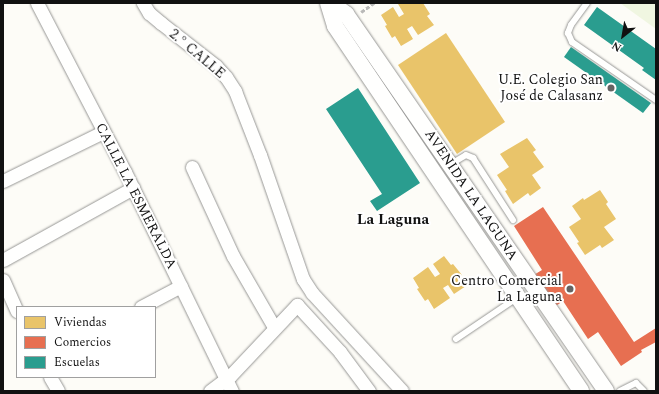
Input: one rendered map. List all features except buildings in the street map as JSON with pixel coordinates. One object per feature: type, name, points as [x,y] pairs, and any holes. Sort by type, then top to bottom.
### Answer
[{"type":"street","name":"CALLE LA ESMERALDA","points":[[37,3],[133,188],[229,385]]},
{"type":"street","name":"2.° CALLE","points":[[143,3],[149,13],[216,66],[226,77],[235,91],[260,155],[303,280],[312,293],[402,391]]},
{"type":"street","name":"AVENIDA LA LAGUNA","points":[[328,3],[335,26],[581,391]]},
{"type":"street","name":"AVENIDA LA LAGUNA","points":[[331,3],[346,14],[606,391]]},
{"type":"street","points":[[3,181],[103,132]]},
{"type":"street","points":[[192,167],[233,256],[274,327]]},
{"type":"street","points":[[3,260],[133,188]]},
{"type":"street","points":[[3,280],[16,309]]},
{"type":"street","points":[[143,306],[181,286]]},
{"type":"street","points":[[210,391],[229,385],[274,327],[297,305],[340,352],[369,391]]},
{"type":"street","points":[[51,378],[58,391]]},
{"type":"lane","points":[[587,3],[571,25],[568,33],[572,42],[656,100]]},
{"type":"lane","points":[[449,165],[466,155],[473,158],[513,220]]},
{"type":"lane","points":[[456,339],[518,297]]},
{"type":"lane","points":[[620,391],[636,383],[644,391]]},
{"type":"path","points":[[360,12],[374,3]]},
{"type":"green space","points":[[620,3],[656,3],[656,29]]},
{"type":"place","name":"U.E. Colegio San José de Calasanz","points":[[611,88]]},
{"type":"place","name":"Centro Comercial La Laguna","points":[[570,289]]},
{"type":"district","name":"La Laguna","points":[[393,220]]}]
